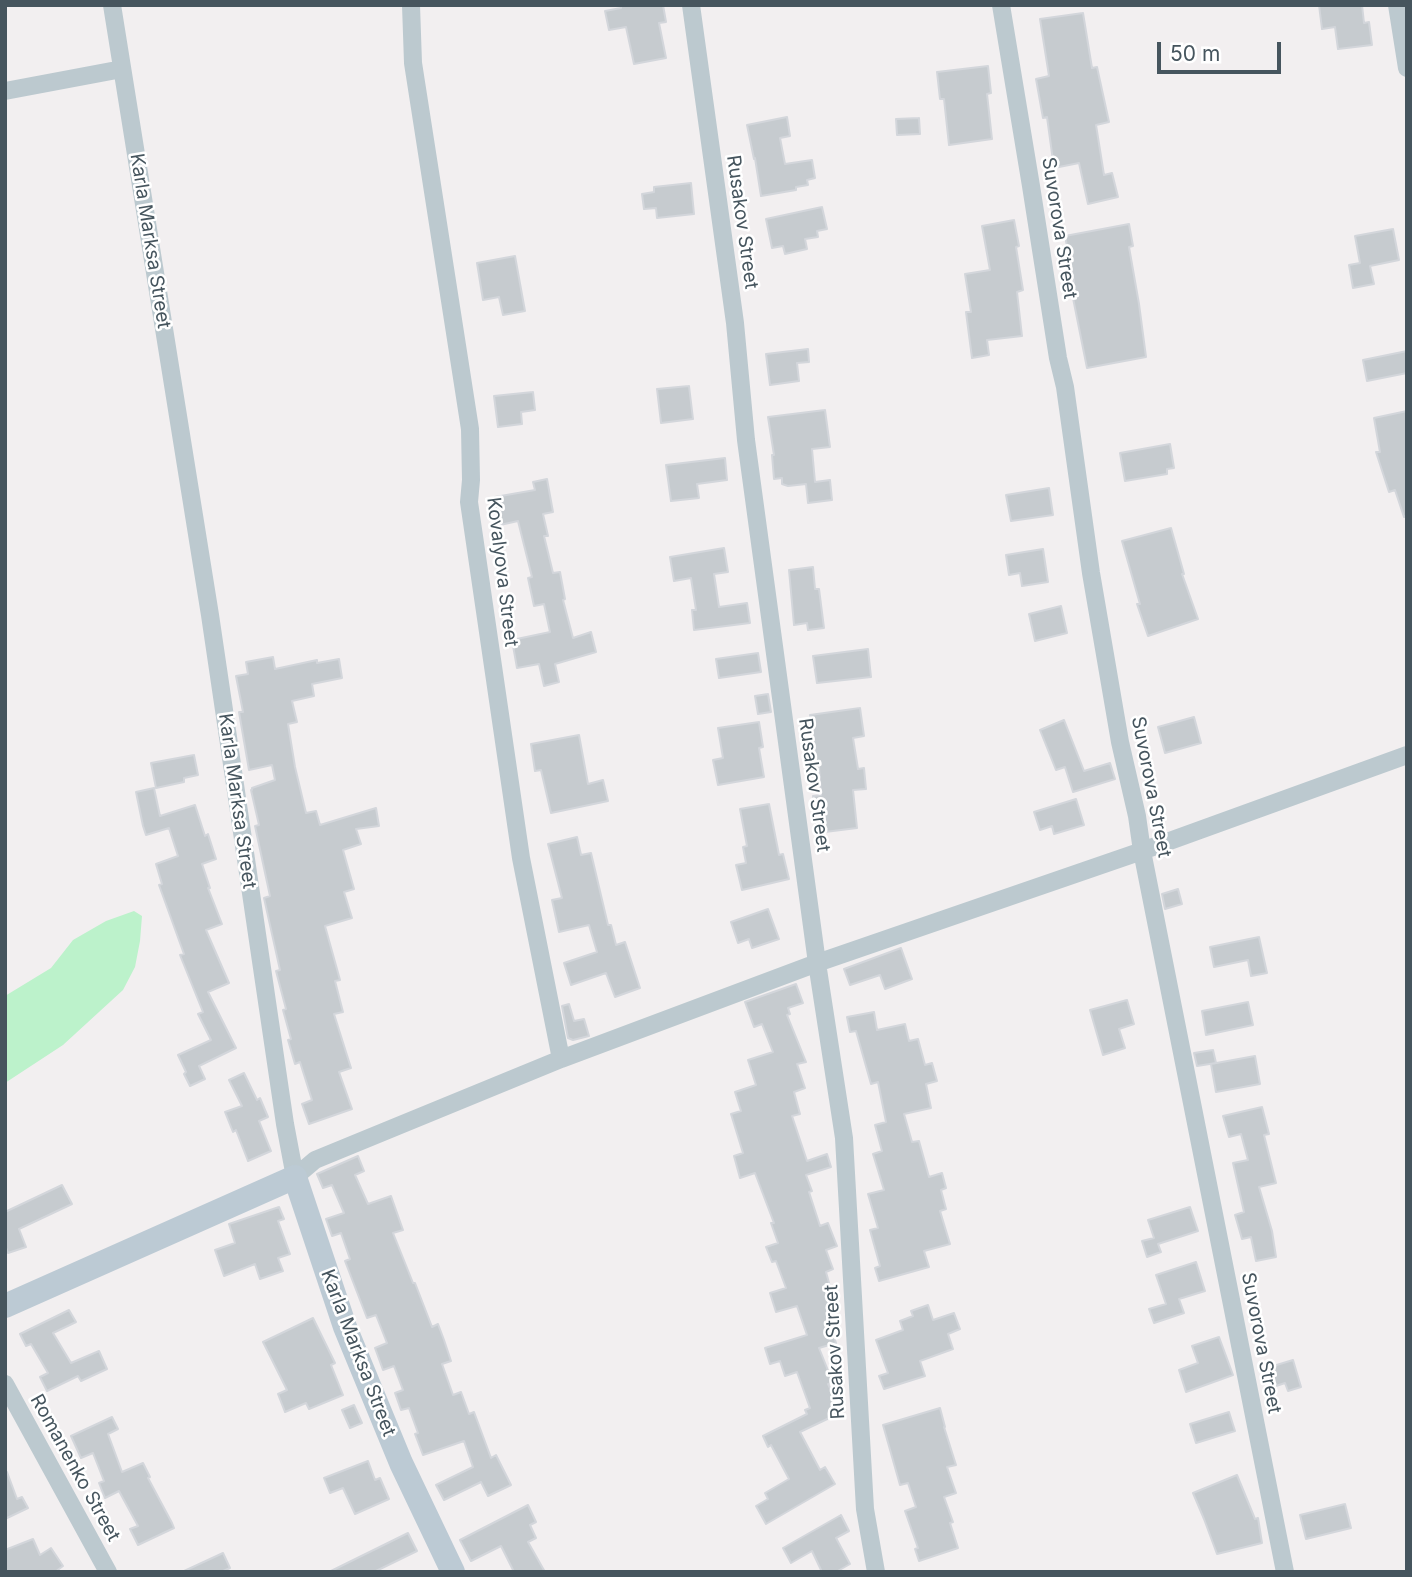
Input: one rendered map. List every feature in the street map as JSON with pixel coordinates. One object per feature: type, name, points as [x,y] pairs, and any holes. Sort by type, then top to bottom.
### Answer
[{"type":"street","name":"Karla Marksa Street","points":[[112,5],[210,615],[295,1177],[345,1327],[401,1464],[453,1572]]},
{"type":"street","name":"Kovalyova Street","points":[[411,5],[414,63],[470,429],[469,502],[520,858],[561,1059]]},
{"type":"street","name":"Rusakov Street","points":[[691,5],[735,323],[748,454],[817,962],[844,1138],[864,1509],[876,1572]]},
{"type":"street","name":"Suvorova Street","points":[[1001,5],[1058,358],[1065,387],[1091,573],[1120,742],[1285,1572]]},
{"type":"street","points":[[1397,5],[1407,68]]},
{"type":"street","points":[[5,91],[122,68]]},
{"type":"street","points":[[5,1306],[295,1177],[315,1160],[561,1059],[817,962],[1142,851],[1407,755]]},
{"type":"street","name":"Romanenko Street","points":[[5,1384],[108,1572]]},
{"type":"green space","points":[[134,911],[142,916],[140,941],[135,967],[123,990],[63,1045],[5,1083],[5,996],[51,968],[73,940],[106,921]]},
{"type":"building","points":[[621,5],[663,5],[666,22],[659,23],[666,58],[634,64],[626,27],[609,30],[605,11],[621,8]]},
{"type":"building","points":[[1319,5],[1362,5],[1364,23],[1369,22],[1372,45],[1338,49],[1335,27],[1322,29]]},
{"type":"building","points":[[1083,13],[1092,68],[1097,67],[1109,122],[1096,125],[1104,175],[1112,173],[1118,197],[1088,204],[1079,163],[1054,168],[1047,117],[1043,118],[1036,79],[1049,76],[1040,19]]},
{"type":"building","points":[[988,66],[991,93],[987,94],[992,139],[949,145],[944,99],[940,99],[937,72]]},
{"type":"building","points":[[787,117],[790,136],[780,138],[785,164],[812,160],[815,178],[807,180],[808,185],[796,187],[796,190],[761,196],[747,125]]},
{"type":"building","points":[[919,118],[920,134],[897,135],[896,119]]},
{"type":"building","points":[[691,183],[694,214],[657,218],[656,208],[644,209],[642,194],[654,192],[654,187]]},
{"type":"building","points":[[822,207],[827,229],[817,231],[818,237],[805,239],[807,249],[785,254],[783,246],[772,248],[766,219]]},
{"type":"building","points":[[1014,220],[1023,290],[1017,292],[1022,336],[987,340],[989,355],[972,358],[966,312],[971,312],[965,274],[990,270],[982,226]]},
{"type":"building","points":[[1129,224],[1133,246],[1129,247],[1146,357],[1087,368],[1070,283],[1074,282],[1065,236]]},
{"type":"building","points":[[1393,229],[1399,260],[1370,266],[1374,284],[1353,288],[1349,265],[1360,263],[1355,236]]},
{"type":"building","points":[[515,256],[525,311],[503,315],[499,297],[483,300],[477,263]]},
{"type":"building","points":[[808,349],[809,362],[797,363],[799,381],[770,385],[766,354]]},
{"type":"building","points":[[1407,351],[1407,373],[1367,381],[1363,360]]},
{"type":"building","points":[[689,386],[693,419],[661,423],[657,389]]},
{"type":"building","points":[[533,392],[535,410],[521,412],[522,424],[498,427],[494,396]]},
{"type":"building","points":[[825,410],[830,447],[812,449],[815,482],[830,480],[832,500],[808,503],[806,484],[788,486],[782,484],[782,478],[774,479],[774,455],[768,417]]},
{"type":"building","points":[[1407,411],[1407,516],[1404,517],[1395,490],[1389,492],[1376,452],[1380,452],[1374,418]]},
{"type":"building","points":[[1170,444],[1174,468],[1167,469],[1167,474],[1125,481],[1120,453]]},
{"type":"building","points":[[725,458],[727,480],[697,484],[699,498],[671,501],[666,465]]},
{"type":"building","points":[[547,479],[553,512],[543,514],[548,536],[544,536],[553,573],[560,572],[563,600],[573,638],[591,632],[596,652],[555,664],[559,682],[544,686],[539,664],[517,668],[512,640],[550,632],[544,604],[534,606],[528,578],[532,577],[518,521],[500,525],[495,497],[535,490],[533,482]]},
{"type":"building","points":[[1049,488],[1053,515],[1011,521],[1006,495]]},
{"type":"building","points":[[1171,528],[1182,574],[1198,619],[1148,636],[1137,604],[1140,604],[1122,541]]},
{"type":"building","points":[[724,548],[728,572],[714,574],[719,607],[747,603],[750,623],[694,630],[692,610],[696,610],[691,578],[674,581],[670,557]]},
{"type":"building","points":[[1043,549],[1048,582],[1022,586],[1020,573],[1009,575],[1006,555]]},
{"type":"building","points":[[813,567],[824,628],[808,630],[807,623],[794,625],[789,570]]},
{"type":"building","points":[[1061,606],[1067,633],[1035,641],[1029,614]]},
{"type":"building","points":[[868,649],[871,677],[817,683],[813,656]]},
{"type":"building","points":[[758,653],[761,672],[719,678],[716,659]]},
{"type":"building","points":[[273,657],[275,669],[317,660],[317,663],[339,659],[342,678],[312,684],[314,696],[292,701],[297,722],[288,724],[306,813],[316,811],[320,825],[376,808],[379,826],[356,829],[361,844],[343,850],[354,889],[344,892],[352,918],[325,926],[340,980],[335,981],[343,1012],[334,1014],[351,1068],[339,1072],[352,1109],[309,1124],[302,1104],[312,1100],[300,1062],[295,1064],[288,1040],[291,1039],[283,1010],[286,1009],[276,971],[280,970],[264,898],[270,896],[255,826],[259,825],[251,790],[275,780],[272,765],[249,770],[236,676],[248,674],[246,662]]},
{"type":"building","points":[[768,694],[771,712],[758,714],[755,696]]},
{"type":"building","points":[[860,708],[864,736],[853,738],[858,769],[864,768],[866,789],[853,790],[857,828],[817,833],[813,796],[821,795],[810,715]]},
{"type":"building","points":[[1194,717],[1201,743],[1165,753],[1158,727]]},
{"type":"building","points":[[1064,720],[1084,771],[1110,763],[1115,779],[1073,792],[1065,767],[1056,770],[1040,730]]},
{"type":"building","points":[[759,722],[763,747],[759,748],[764,777],[718,785],[713,760],[723,758],[718,728]]},
{"type":"building","points":[[579,735],[588,784],[603,780],[608,801],[551,813],[541,770],[535,771],[531,744]]},
{"type":"building","points":[[194,755],[198,775],[184,778],[184,782],[156,788],[151,763]]},
{"type":"building","points":[[154,788],[160,816],[195,805],[216,859],[202,864],[222,924],[206,930],[229,983],[208,992],[236,1048],[199,1066],[205,1079],[190,1086],[178,1055],[211,1040],[198,1014],[203,1012],[180,955],[184,954],[159,885],[162,884],[156,864],[178,856],[169,828],[146,835],[143,826],[136,792]]},
{"type":"building","points":[[1076,799],[1084,825],[1054,834],[1052,826],[1040,830],[1034,812]]},
{"type":"building","points":[[769,804],[779,855],[783,854],[789,879],[742,890],[736,865],[746,863],[743,847],[747,846],[740,809]]},
{"type":"building","points":[[577,837],[581,855],[591,853],[608,925],[611,925],[616,945],[625,942],[640,988],[615,997],[606,973],[571,985],[564,963],[597,952],[589,925],[559,932],[552,900],[562,898],[548,844]]},
{"type":"building","points":[[1178,889],[1182,904],[1165,909],[1162,894]]},
{"type":"building","points":[[768,909],[779,939],[752,948],[749,939],[738,943],[731,922]]},
{"type":"building","points":[[1259,937],[1267,973],[1251,976],[1248,960],[1214,967],[1210,947]]},
{"type":"building","points":[[901,948],[912,979],[885,989],[880,975],[850,985],[844,969]]},
{"type":"building","points":[[796,984],[803,1003],[788,1008],[790,1014],[787,1015],[806,1062],[797,1064],[805,1088],[794,1092],[800,1114],[792,1116],[807,1161],[827,1154],[831,1167],[806,1175],[820,1226],[828,1223],[837,1246],[826,1250],[833,1269],[826,1272],[831,1290],[826,1291],[835,1318],[829,1320],[836,1343],[819,1348],[833,1383],[828,1384],[842,1412],[800,1432],[820,1470],[825,1467],[835,1484],[766,1524],[756,1506],[768,1499],[765,1493],[789,1479],[771,1445],[768,1447],[763,1436],[807,1414],[805,1410],[810,1408],[797,1372],[785,1376],[780,1361],[770,1364],[765,1348],[807,1335],[797,1306],[776,1312],[770,1293],[786,1288],[776,1261],[772,1262],[766,1247],[778,1243],[771,1223],[774,1223],[755,1173],[740,1178],[734,1156],[743,1153],[731,1114],[741,1111],[735,1092],[756,1085],[748,1060],[773,1052],[762,1024],[754,1027],[745,1002]]},
{"type":"building","points":[[1127,1000],[1134,1024],[1119,1029],[1125,1048],[1103,1055],[1090,1010]]},
{"type":"building","points":[[1248,1002],[1253,1025],[1206,1035],[1202,1011]]},
{"type":"building","points":[[569,1004],[574,1021],[584,1019],[589,1036],[573,1040],[568,1038],[562,1006]]},
{"type":"building","points":[[874,1012],[877,1030],[905,1024],[909,1041],[918,1039],[925,1065],[932,1063],[937,1081],[926,1084],[931,1108],[904,1114],[912,1142],[919,1141],[929,1177],[942,1173],[946,1188],[941,1190],[946,1209],[940,1211],[950,1244],[924,1251],[929,1267],[879,1281],[875,1268],[880,1266],[870,1230],[878,1228],[868,1194],[884,1190],[873,1154],[882,1151],[875,1125],[886,1122],[878,1082],[871,1084],[856,1031],[850,1032],[847,1017]]},
{"type":"building","points":[[1213,1050],[1216,1063],[1197,1066],[1194,1053]]},
{"type":"building","points":[[1255,1056],[1260,1084],[1216,1092],[1211,1064]]},
{"type":"building","points":[[244,1073],[268,1117],[259,1121],[271,1151],[248,1161],[236,1130],[233,1132],[225,1112],[242,1106],[229,1080]]},
{"type":"building","points":[[1262,1107],[1269,1134],[1264,1135],[1276,1183],[1259,1187],[1272,1231],[1276,1257],[1256,1261],[1251,1237],[1242,1239],[1235,1215],[1244,1212],[1233,1163],[1248,1160],[1241,1134],[1229,1137],[1223,1116]]},
{"type":"building","points":[[358,1156],[364,1171],[355,1175],[368,1204],[391,1196],[403,1230],[393,1233],[432,1327],[438,1324],[444,1340],[451,1361],[442,1364],[453,1395],[461,1392],[469,1414],[474,1412],[491,1458],[496,1455],[511,1485],[488,1496],[481,1482],[444,1500],[436,1485],[473,1467],[464,1441],[423,1455],[409,1408],[401,1410],[395,1393],[403,1390],[394,1366],[383,1370],[375,1348],[387,1343],[376,1315],[367,1318],[345,1261],[350,1259],[341,1233],[332,1236],[326,1219],[344,1213],[332,1185],[323,1188],[317,1174]]},
{"type":"building","points":[[62,1185],[72,1204],[19,1229],[26,1247],[8,1253],[5,1245],[5,1212]]},
{"type":"building","points":[[279,1207],[284,1219],[278,1221],[290,1254],[278,1258],[283,1271],[260,1279],[255,1264],[224,1276],[215,1250],[235,1243],[229,1224]]},
{"type":"building","points":[[1190,1207],[1198,1231],[1158,1244],[1161,1252],[1147,1257],[1142,1241],[1154,1238],[1148,1220]]},
{"type":"building","points":[[1196,1262],[1205,1291],[1179,1299],[1184,1313],[1154,1323],[1149,1309],[1166,1304],[1156,1275]]},
{"type":"building","points":[[928,1305],[933,1320],[954,1313],[960,1329],[948,1334],[953,1349],[920,1361],[925,1376],[884,1389],[879,1376],[888,1373],[876,1340],[903,1330],[900,1321],[913,1316],[911,1311]]},
{"type":"building","points":[[69,1310],[76,1322],[53,1333],[71,1363],[99,1351],[107,1369],[81,1381],[78,1376],[47,1391],[40,1377],[48,1373],[31,1344],[26,1346],[20,1334]]},
{"type":"building","points":[[313,1318],[335,1363],[331,1365],[343,1395],[309,1409],[306,1403],[285,1412],[278,1394],[287,1390],[263,1342]]},
{"type":"building","points":[[1219,1337],[1233,1375],[1186,1392],[1179,1370],[1198,1363],[1192,1346]]},
{"type":"building","points":[[1293,1360],[1301,1387],[1288,1391],[1285,1383],[1276,1386],[1270,1367]]},
{"type":"building","points":[[354,1405],[362,1423],[350,1428],[342,1410]]},
{"type":"building","points":[[940,1408],[956,1465],[947,1467],[956,1493],[944,1497],[958,1548],[919,1561],[915,1549],[918,1548],[905,1511],[916,1507],[908,1483],[900,1485],[883,1425]]},
{"type":"building","points":[[1229,1412],[1235,1431],[1196,1443],[1190,1424]]},
{"type":"building","points":[[112,1417],[118,1429],[108,1434],[122,1472],[143,1463],[174,1528],[138,1545],[130,1529],[138,1526],[119,1491],[105,1498],[99,1483],[104,1481],[93,1453],[81,1458],[71,1436]]},
{"type":"building","points":[[368,1461],[375,1480],[380,1478],[389,1499],[355,1514],[343,1488],[330,1493],[324,1478]]},
{"type":"building","points":[[5,1472],[17,1499],[22,1497],[28,1508],[5,1519]]},
{"type":"building","points":[[1237,1475],[1255,1519],[1258,1518],[1262,1543],[1217,1554],[1193,1493]]},
{"type":"building","points":[[1345,1504],[1351,1528],[1306,1539],[1300,1515]]},
{"type":"building","points":[[528,1505],[536,1522],[530,1525],[536,1538],[528,1542],[545,1572],[514,1572],[501,1546],[471,1561],[460,1540]]},
{"type":"building","points":[[841,1515],[849,1531],[836,1538],[850,1564],[836,1572],[822,1572],[812,1551],[791,1563],[783,1548]]},
{"type":"building","points":[[408,1533],[417,1551],[374,1572],[329,1572]]},
{"type":"building","points":[[33,1539],[40,1555],[51,1548],[63,1566],[55,1572],[5,1572],[5,1550]]},
{"type":"building","points":[[223,1553],[230,1568],[221,1572],[182,1572]]}]
